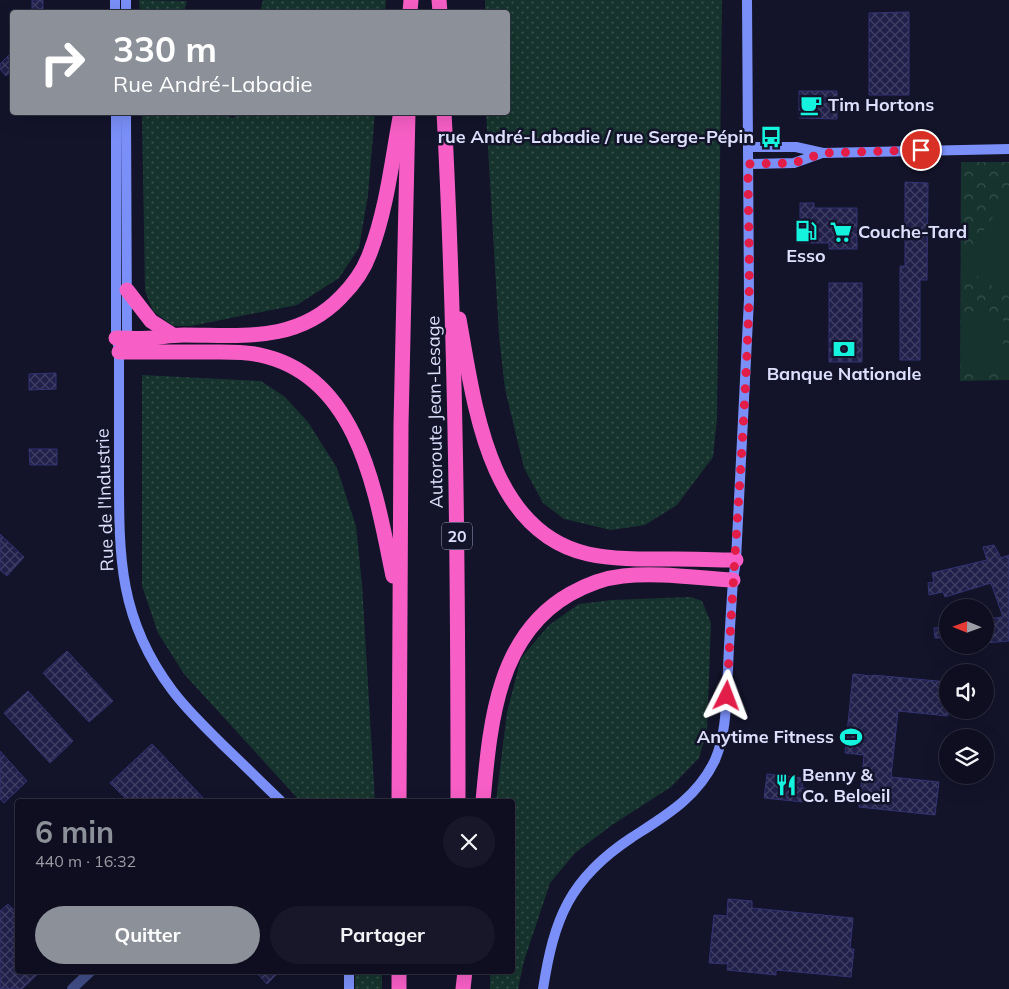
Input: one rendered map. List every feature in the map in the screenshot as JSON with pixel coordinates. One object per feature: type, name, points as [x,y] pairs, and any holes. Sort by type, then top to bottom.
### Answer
[{"type":"highway","points":[[121,342],[173,335],[276,333],[306,323],[333,305],[354,282],[370,254],[381,216],[400,115]]},
{"type":"highway","name":"Autoroute Jean-Lesage","points":[[399,799],[400,425],[408,115]]},
{"type":"highway","name":"Autoroute Jean-Lesage","points":[[444,115],[457,518],[458,799]]},
{"type":"highway","points":[[450,271],[473,393],[487,444],[507,492],[526,518],[551,538],[565,546],[588,554],[624,558],[736,560]]},
{"type":"highway","points":[[127,290],[151,321],[173,335]]},
{"type":"highway","points":[[121,342],[259,355],[278,360],[295,368],[319,387],[347,421],[366,465],[380,513],[399,608]]},
{"type":"highway","points":[[483,799],[492,723],[504,676],[523,637],[547,610],[583,587],[616,576],[646,575],[732,580]]},
{"type":"highway","points":[[399,974],[399,989]]},
{"type":"highway","points":[[459,974],[461,989]]},
{"type":"highway","points":[[461,989],[464,974]]},
{"type":"street","points":[[543,989],[556,928],[574,892],[604,858],[685,802],[698,787],[715,759],[722,740],[726,708],[732,580],[736,560],[749,299],[748,0]]},
{"type":"street","name":"Rue de l'Industrie","points":[[116,115],[121,342],[120,550],[124,585],[137,627],[154,663],[178,698],[276,799]]},
{"type":"street","name":"Rue de l'Industrie","points":[[121,342],[127,290],[126,115]]},
{"type":"street","points":[[748,147],[796,147],[823,153],[1009,149]]},
{"type":"street","points":[[748,164],[794,163],[823,153]]},
{"type":"street","points":[[72,989],[88,974]]},
{"type":"street","points":[[349,974],[349,989]]},
{"type":"green space","points":[[139,0],[187,1],[185,10],[140,10]]},
{"type":"green space","points":[[263,0],[386,0],[385,10],[260,10]]},
{"type":"green space","points":[[485,0],[722,0],[717,419],[713,457],[677,505],[645,525],[611,530],[564,519],[543,503],[524,468],[505,389],[499,336],[486,115],[510,115],[510,10],[485,10]]},
{"type":"green space","points":[[142,115],[224,115],[234,118],[235,115],[375,115],[368,195],[359,248],[339,278],[297,305],[191,326],[173,326],[153,311],[145,291]]},
{"type":"green space","points":[[961,162],[1009,162],[1009,380],[960,381]]},
{"type":"green space","points":[[1009,193],[1009,297],[961,265]]},
{"type":"green space","points":[[963,318],[1003,318],[1003,345],[1009,346],[1009,371],[963,371]]},
{"type":"green space","points":[[142,375],[261,381],[285,397],[308,422],[337,468],[356,526],[362,584],[375,799],[298,799],[184,674],[158,633],[142,586]]},
{"type":"green space","points":[[691,597],[702,601],[711,623],[707,731],[699,758],[671,787],[612,825],[575,853],[550,883],[524,961],[518,989],[490,989],[490,974],[515,974],[515,799],[496,799],[507,712],[521,658],[549,625],[579,604],[612,600]]},
{"type":"green space","points":[[355,974],[382,974],[382,989],[355,989]]},
{"type":"building","points":[[32,0],[43,0],[43,10],[32,10]]},
{"type":"building","points":[[909,12],[909,95],[869,95],[869,13]]},
{"type":"building","points":[[10,54],[10,72],[6,76],[0,69],[0,64]]},
{"type":"building","points":[[799,91],[837,91],[837,119],[799,118]]},
{"type":"building","points":[[905,182],[928,183],[927,280],[920,280],[920,360],[900,360],[900,266],[905,266]]},
{"type":"building","points":[[800,203],[814,203],[814,208],[857,208],[857,249],[829,249],[829,243],[800,243]]},
{"type":"building","points":[[829,283],[862,283],[862,362],[829,362]]},
{"type":"building","points":[[56,373],[56,389],[29,390],[29,374]]},
{"type":"building","points":[[29,449],[57,449],[57,465],[30,465]]},
{"type":"building","points":[[0,534],[24,557],[7,576],[0,570]]},
{"type":"building","points":[[994,545],[1001,558],[1009,555],[1009,641],[994,642],[994,618],[1003,617],[991,583],[945,597],[943,592],[929,595],[928,583],[934,582],[932,573],[987,560],[983,547]]},
{"type":"building","points":[[934,628],[939,628],[939,638],[935,638]]},
{"type":"building","points":[[67,651],[113,701],[89,722],[43,673]]},
{"type":"building","points":[[853,674],[939,681],[939,715],[898,711],[891,777],[939,782],[935,815],[859,807],[864,755],[845,753]]},
{"type":"building","points":[[28,691],[73,741],[50,763],[4,713]]},
{"type":"building","points":[[152,744],[204,799],[126,799],[110,783]]},
{"type":"building","points":[[0,751],[27,781],[4,803],[0,799]]},
{"type":"building","points":[[767,774],[803,778],[802,788],[805,788],[803,802],[764,798]]},
{"type":"building","points":[[728,899],[752,901],[752,908],[853,918],[850,949],[854,949],[851,977],[776,970],[776,975],[727,970],[728,964],[709,963],[714,915],[727,916]]},
{"type":"building","points":[[8,904],[15,911],[15,974],[38,974],[22,989],[0,989],[0,911]]},
{"type":"building","points":[[258,974],[277,974],[267,984]]},
{"type":"place","name":"Tim Hortons","points":[[811,105]]},
{"type":"place","name":"rue André-Labadie / rue Serge-Pépin","points":[[771,137]]},
{"type":"place","name":"Esso","points":[[806,231]]},
{"type":"place","name":"Couche-Tard","points":[[841,232]]},
{"type":"place","name":"Banque Nationale","points":[[844,349]]},
{"type":"place","name":"Anytime Fitness","points":[[851,737]]},
{"type":"place","name":"Benny & Co. Beloeil","points":[[786,785]]},
{"type":"route","points":[[727,696],[732,580],[736,560],[738,526],[749,299],[748,164],[794,163],[823,153],[921,150]]}]
